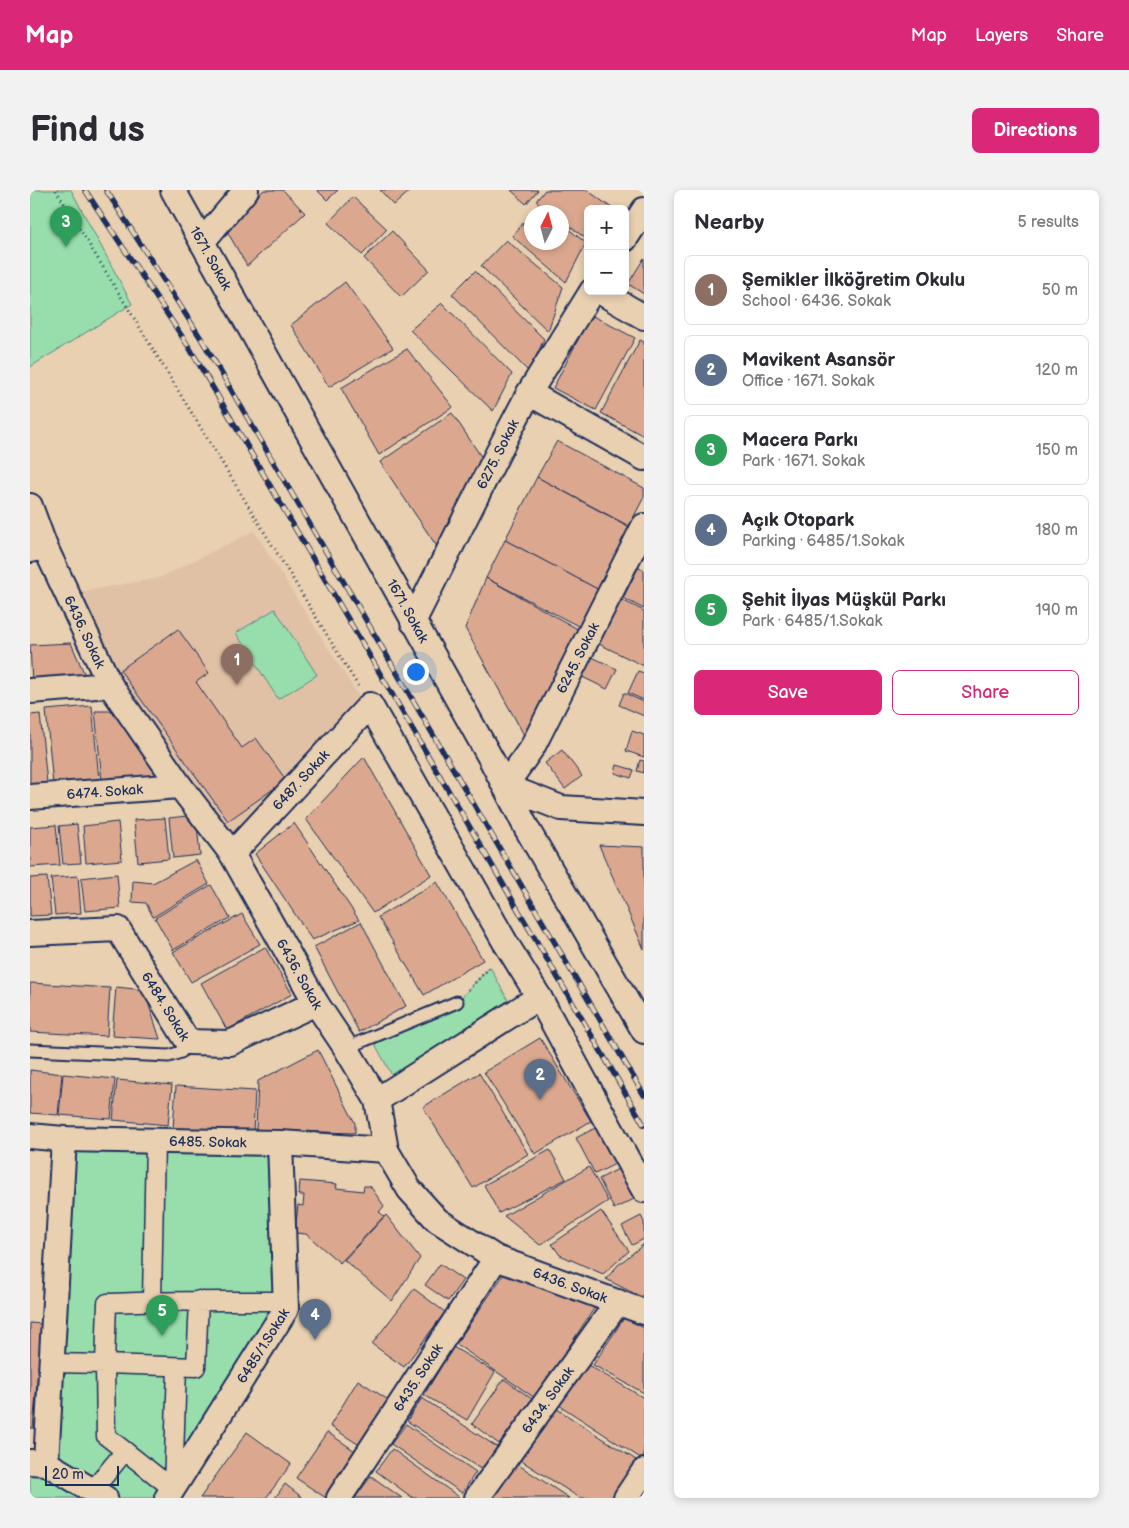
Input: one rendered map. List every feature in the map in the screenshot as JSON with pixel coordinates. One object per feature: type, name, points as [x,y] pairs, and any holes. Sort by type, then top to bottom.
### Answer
[{"type":"street","name":"1671. Sokak","points":[[173,190],[505,786],[527,829],[644,1031]]},
{"type":"street","points":[[202,242],[246,190]]},
{"type":"street","points":[[629,233],[644,210]]},
{"type":"street","name":"6275. Sokak","points":[[414,622],[529,394],[590,295]]},
{"type":"street","points":[[606,295],[644,317]]},
{"type":"street","points":[[529,394],[644,458]]},
{"type":"street","name":"6436. Sokak","points":[[30,506],[38,548],[110,685],[180,786],[232,854],[316,1003],[377,1100],[386,1150],[409,1189],[437,1220],[496,1258],[644,1312]]},
{"type":"street","name":"6245. Sokak","points":[[505,786],[534,746],[644,526]]},
{"type":"street","points":[[30,691],[110,685]]},
{"type":"street","name":"6487. Sokak","points":[[232,854],[370,705]]},
{"type":"street","points":[[370,705],[505,942],[539,997],[644,1190]]},
{"type":"street","name":"6474. Sokak","points":[[30,797],[180,786]]},
{"type":"street","points":[[505,786],[561,808],[643,811]]},
{"type":"street","name":"6484. Sokak","points":[[30,933],[118,929],[188,1042],[230,1043],[316,1003]]},
{"type":"street","points":[[377,1100],[539,997]]},
{"type":"street","name":"6485. Sokak","points":[[30,1136],[64,1139],[280,1143],[386,1150]]},
{"type":"street","points":[[64,1139],[52,1362],[38,1463],[99,1494],[125,1451]]},
{"type":"street","points":[[152,1300],[154,1141]]},
{"type":"street","name":"6485/1.Sokak","points":[[170,1493],[286,1309],[280,1143]]},
{"type":"street","name":"6435. Sokak","points":[[339,1498],[496,1258]]},
{"type":"street","points":[[170,1493],[106,1436],[105,1364],[107,1303],[152,1300],[286,1301]]},
{"type":"street","points":[[52,1362],[196,1367],[199,1300]]},
{"type":"street","name":"6434. Sokak","points":[[477,1498],[618,1302]]},
{"type":"street","points":[[170,1493],[176,1366]]},
{"type":"street","points":[[626,1498],[644,1471]]},
{"type":"lane","points":[[346,1048],[457,1002]]},
{"type":"lane","points":[[30,1050],[169,1056],[181,1052],[188,1042]]},
{"type":"path","points":[[56,190],[370,705]]},
{"type":"path","points":[[457,1002],[490,967],[505,942]]},
{"type":"shaded area","points":[[254,531],[361,700],[234,841],[111,669],[78,592],[159,578]]},
{"type":"green space","points":[[30,190],[71,190],[132,304],[30,367]]},
{"type":"green space","points":[[275,609],[317,675],[278,699],[236,633]]},
{"type":"green space","points":[[490,967],[510,1004],[394,1079],[375,1044],[457,1002]]},
{"type":"green space","points":[[64,1139],[280,1143],[286,1309],[167,1498],[105,1498],[46,1463]]},
{"type":"green space","points":[[30,1468],[87,1498],[30,1498]]},
{"type":"building","points":[[264,190],[283,190],[305,213],[247,266],[224,226]]},
{"type":"building","points":[[317,190],[338,190],[327,200]]},
{"type":"building","points":[[380,190],[411,190],[394,205]]},
{"type":"building","points":[[511,190],[538,190],[526,204]]},
{"type":"building","points":[[545,190],[587,190],[608,205],[584,205],[584,237],[569,226],[569,205],[541,205],[536,201]]},
{"type":"building","points":[[353,197],[387,229],[362,255],[328,223]]},
{"type":"building","points":[[524,222],[524,246],[512,236]]},
{"type":"building","points":[[569,230],[584,241],[584,247],[566,282],[528,250],[569,250]]},
{"type":"building","points":[[392,231],[429,270],[401,297],[364,258]]},
{"type":"building","points":[[506,240],[563,287],[548,331],[481,266]]},
{"type":"building","points":[[644,258],[644,294],[629,285]]},
{"type":"building","points":[[475,271],[544,339],[529,372],[452,294]]},
{"type":"building","points":[[345,282],[393,348],[329,387],[291,325]]},
{"type":"building","points":[[442,303],[512,374],[493,411],[410,330]]},
{"type":"building","points":[[591,315],[635,338],[596,410],[553,388]]},
{"type":"building","points":[[640,340],[644,342],[644,436],[601,413]]},
{"type":"building","points":[[407,349],[453,407],[379,455],[341,388]]},
{"type":"building","points":[[452,413],[488,467],[442,554],[380,462]]},
{"type":"building","points":[[557,441],[644,488],[644,497],[629,526],[537,477]]},
{"type":"building","points":[[537,477],[631,528],[603,592],[505,540]]},
{"type":"building","points":[[505,540],[603,592],[584,629],[486,578]]},
{"type":"building","points":[[638,568],[644,570],[644,609],[623,598]]},
{"type":"building","points":[[486,578],[583,632],[529,744],[465,628]]},
{"type":"building","points":[[618,598],[644,611],[644,666],[595,642]]},
{"type":"building","points":[[178,629],[209,673],[196,682],[242,748],[256,738],[286,780],[228,821],[120,670]]},
{"type":"building","points":[[71,643],[87,680],[32,682],[30,645]]},
{"type":"building","points":[[584,653],[617,669],[607,689],[574,673]]},
{"type":"building","points":[[638,671],[644,673],[644,700],[628,693]]},
{"type":"building","points":[[624,693],[644,702],[644,716],[619,705]]},
{"type":"building","points":[[92,706],[99,780],[53,785],[46,710]]},
{"type":"building","points":[[95,711],[114,711],[160,779],[102,781]]},
{"type":"building","points":[[40,714],[47,783],[30,784],[30,715]]},
{"type":"building","points":[[632,731],[644,735],[644,757],[626,751]]},
{"type":"building","points":[[562,750],[582,776],[565,789],[545,763]]},
{"type":"building","points":[[364,757],[431,875],[373,913],[306,819]]},
{"type":"building","points":[[640,760],[644,761],[644,773],[637,771]]},
{"type":"building","points":[[617,765],[634,770],[631,778],[615,773]]},
{"type":"building","points":[[196,815],[200,855],[173,858],[169,818]]},
{"type":"building","points":[[165,818],[169,859],[138,862],[134,820]]},
{"type":"building","points":[[118,822],[122,860],[86,863],[83,826]]},
{"type":"building","points":[[294,823],[359,920],[312,940],[255,854]]},
{"type":"building","points":[[77,824],[81,863],[63,864],[59,826]]},
{"type":"building","points":[[56,825],[60,865],[30,867],[30,827]]},
{"type":"building","points":[[599,845],[644,847],[644,949]]},
{"type":"building","points":[[196,860],[209,884],[153,917],[146,903],[132,902],[133,881],[153,883]]},
{"type":"building","points":[[117,874],[120,908],[85,911],[81,878]]},
{"type":"building","points":[[78,876],[81,913],[55,915],[51,878]]},
{"type":"building","points":[[47,877],[51,915],[30,916],[30,878]]},
{"type":"building","points":[[437,882],[483,960],[424,995],[378,917]]},
{"type":"building","points":[[211,885],[230,918],[173,950],[155,918]]},
{"type":"building","points":[[242,914],[260,944],[191,982],[173,952]]},
{"type":"building","points":[[361,922],[406,1006],[359,1032],[314,947]]},
{"type":"building","points":[[265,947],[292,994],[227,1030],[201,983]]},
{"type":"building","points":[[30,983],[110,988],[107,1036],[30,1032]]},
{"type":"building","points":[[116,987],[144,990],[160,1039],[112,1036]]},
{"type":"building","points":[[540,1038],[591,1121],[535,1154],[484,1072]]},
{"type":"building","points":[[318,1050],[355,1123],[355,1133],[256,1130],[258,1081]]},
{"type":"building","points":[[30,1070],[62,1074],[58,1115],[30,1113]]},
{"type":"building","points":[[479,1073],[528,1154],[473,1188],[423,1107]]},
{"type":"building","points":[[63,1074],[115,1079],[111,1119],[59,1115]]},
{"type":"building","points":[[117,1080],[172,1085],[168,1125],[113,1120]]},
{"type":"building","points":[[176,1086],[255,1091],[253,1133],[173,1128]]},
{"type":"building","points":[[601,1125],[621,1161],[595,1174],[576,1138]]},
{"type":"building","points":[[550,1150],[566,1179],[499,1213],[484,1185]]},
{"type":"building","points":[[624,1166],[640,1196],[614,1209],[599,1179]]},
{"type":"building","points":[[589,1167],[608,1201],[540,1245],[504,1216]]},
{"type":"building","points":[[300,1181],[337,1184],[336,1188],[363,1191],[364,1186],[370,1186],[384,1206],[379,1212],[384,1216],[340,1263],[306,1234],[295,1233],[298,1205],[303,1206],[304,1195],[299,1195]]},
{"type":"building","points":[[601,1211],[629,1251],[603,1274],[560,1255],[552,1244]]},
{"type":"building","points":[[386,1215],[420,1258],[392,1301],[344,1260]]},
{"type":"building","points":[[641,1216],[644,1222],[644,1239],[632,1245],[622,1226]]},
{"type":"building","points":[[644,1244],[644,1293],[641,1297],[606,1279],[618,1265]]},
{"type":"building","points":[[440,1264],[463,1280],[448,1301],[425,1285]]},
{"type":"building","points":[[504,1274],[595,1307],[535,1398],[456,1344]]},
{"type":"building","points":[[414,1289],[445,1312],[404,1367],[372,1344]]},
{"type":"building","points":[[624,1318],[644,1328],[644,1393],[593,1365]]},
{"type":"building","points":[[30,1323],[42,1324],[33,1428],[30,1428]]},
{"type":"building","points":[[453,1347],[495,1372],[467,1420],[424,1395]]},
{"type":"building","points":[[586,1364],[644,1398],[644,1456],[642,1459],[559,1405]]},
{"type":"building","points":[[504,1379],[532,1399],[499,1444],[472,1424]]},
{"type":"building","points":[[358,1380],[396,1405],[367,1450],[330,1426]]},
{"type":"building","points":[[422,1398],[497,1447],[482,1470],[407,1421]]},
{"type":"building","points":[[554,1407],[636,1460],[611,1498],[580,1498],[520,1460]]},
{"type":"building","points":[[406,1424],[476,1472],[462,1493],[391,1444]]},
{"type":"building","points":[[247,1432],[291,1464],[266,1498],[200,1498]]},
{"type":"building","points":[[327,1432],[358,1453],[326,1498],[296,1478]]},
{"type":"building","points":[[392,1449],[459,1497],[413,1498],[376,1471]]},
{"type":"building","points":[[514,1462],[569,1498],[492,1497]]},
{"type":"building","points":[[371,1476],[402,1498],[355,1498]]},
{"type":"building","points":[[285,1484],[303,1498],[275,1498]]},
{"type":"railway","points":[[85,190],[189,347],[644,1125]]},
{"type":"railway","points":[[106,190],[202,340],[644,1095]]},
{"type":"place","name":"Macera Parkı","points":[[66,247]]},
{"type":"place","name":"Şemikler İlköğretim Okulu","points":[[237,685]]},
{"type":"place","name":"Mavikent Asansör","points":[[540,1100]]},
{"type":"place","name":"Şehit İlyas Müşkül Parkı","points":[[162,1336]]},
{"type":"place","name":"Açık Otopark","points":[[315,1340]]}]
